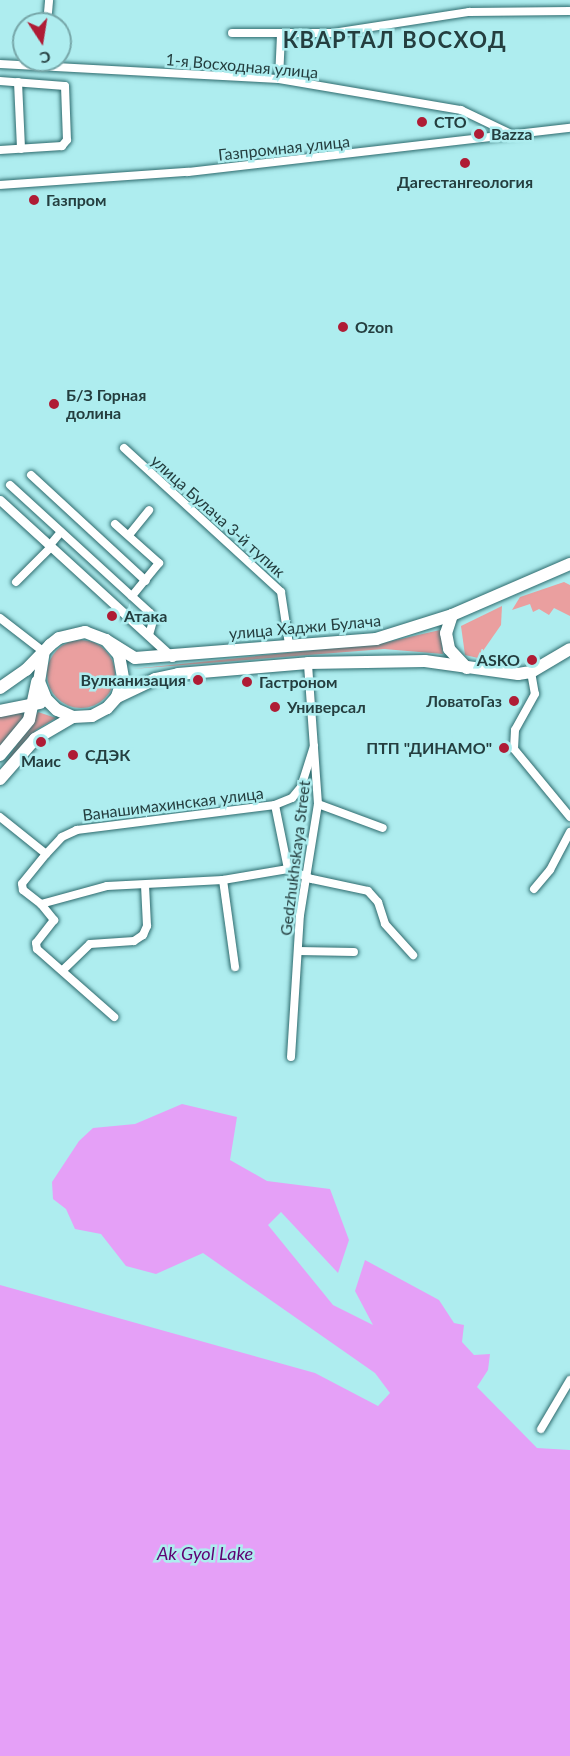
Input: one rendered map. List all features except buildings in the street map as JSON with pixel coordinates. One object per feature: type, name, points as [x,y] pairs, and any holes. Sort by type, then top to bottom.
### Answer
[{"type":"main road","name":"улица Хаджи Булача","points":[[106,640],[135,658],[172,657],[289,644],[376,639],[452,615],[548,576],[570,564]]},
{"type":"main road","points":[[548,576],[570,577]]},
{"type":"main road","points":[[452,615],[446,633],[449,649],[467,668]]},
{"type":"main road","points":[[0,688],[54,641],[72,633],[91,633],[106,640],[123,666],[117,697]]},
{"type":"main road","points":[[0,779],[35,739],[73,717],[96,714],[117,697],[154,679],[178,674],[308,663],[402,660],[467,668],[531,672],[570,649]]},
{"type":"main road","points":[[0,755],[29,720],[44,652]]},
{"type":"main road","points":[[38,672],[40,688],[50,704]]},
{"type":"main road","points":[[0,711],[34,703],[50,704],[73,717]]},
{"type":"street","points":[[232,33],[281,35],[368,29],[469,12],[570,11]]},
{"type":"street","points":[[279,79],[281,35]]},
{"type":"street","name":"1-я Восходная улица","points":[[0,64],[279,79],[461,110],[511,134]]},
{"type":"street","points":[[0,81],[61,83],[66,90],[66,144],[0,150]]},
{"type":"street","points":[[18,82],[21,149]]},
{"type":"street","name":"Газпромная улица","points":[[0,185],[188,172],[570,128]]},
{"type":"street","name":"улица Булача 3-й тупик","points":[[124,448],[281,592],[289,644]]},
{"type":"street","points":[[31,475],[146,581]]},
{"type":"street","points":[[10,485],[153,617],[149,635]]},
{"type":"street","points":[[0,500],[172,657]]},
{"type":"street","points":[[129,535],[149,510]]},
{"type":"street","points":[[116,524],[159,562],[132,596]]},
{"type":"street","points":[[16,582],[51,546],[61,532]]},
{"type":"street","points":[[0,618],[44,652]]},
{"type":"street","name":"Gedzhukhskaya Street","points":[[291,1057],[304,877],[318,804],[308,663]]},
{"type":"street","points":[[531,672],[535,694],[515,729],[514,749],[570,817]]},
{"type":"street","name":"Ванашимахинская улица","points":[[41,904],[23,890],[22,884],[62,837],[99,824],[186,818],[275,805],[292,798],[301,786],[314,746]]},
{"type":"street","points":[[318,804],[383,828]]},
{"type":"street","points":[[275,805],[288,869]]},
{"type":"street","points":[[0,817],[46,854]]},
{"type":"street","points":[[534,890],[550,870],[570,832]]},
{"type":"street","points":[[114,1017],[35,947],[54,920],[41,904],[107,886],[223,880],[288,869],[304,877],[344,883],[375,896],[385,924],[413,955]]},
{"type":"street","points":[[223,880],[235,967]]},
{"type":"street","points":[[63,970],[90,944],[134,941],[143,935],[147,926],[145,885]]},
{"type":"street","points":[[298,951],[354,951]]},
{"type":"street","points":[[541,1429],[570,1380]]},
{"type":"shaded area","points":[[564,582],[570,585],[570,616],[554,608],[549,615],[539,609],[533,612],[530,604],[512,610],[520,597]]},
{"type":"shaded area","points":[[502,606],[501,625],[478,658],[465,655],[461,626]]},
{"type":"shaded area","points":[[440,630],[443,654],[384,649],[132,669],[383,643]]},
{"type":"shaded area","points":[[74,640],[88,640],[100,645],[110,655],[115,674],[110,693],[100,703],[88,708],[74,708],[62,703],[52,693],[47,681],[47,667],[52,655],[62,645]]},
{"type":"shaded area","points":[[14,712],[27,712],[0,749],[0,717]]},
{"type":"shaded area","points":[[38,712],[56,718],[36,730],[0,771]]},
{"type":"water","name":"Ak Gyol Lake","points":[[182,1104],[237,1117],[230,1160],[267,1181],[330,1189],[349,1240],[338,1273],[281,1212],[268,1225],[333,1305],[373,1325],[355,1291],[365,1260],[439,1300],[454,1323],[464,1325],[462,1342],[474,1355],[490,1354],[488,1370],[477,1387],[537,1448],[570,1450],[570,1756],[0,1756],[0,1285],[315,1373],[378,1406],[390,1393],[375,1373],[203,1253],[156,1274],[126,1266],[101,1234],[75,1229],[66,1209],[53,1199],[52,1182],[79,1141],[93,1128],[135,1124]]},
{"type":"place","name":"СТО","points":[[422,122]]},
{"type":"place","name":"Bazza","points":[[479,134]]},
{"type":"place","name":"Дагестангеология","points":[[465,163]]},
{"type":"place","name":"Газпром","points":[[34,200]]},
{"type":"place","name":"Ozon","points":[[343,327]]},
{"type":"place","name":"Б/З Горная долина","points":[[54,404]]},
{"type":"place","name":"Атака","points":[[112,616]]},
{"type":"place","name":"ASKO","points":[[532,660]]},
{"type":"place","name":"Вулканизация","points":[[198,680]]},
{"type":"place","name":"Гастроном","points":[[247,682]]},
{"type":"place","name":"ЛоватоГаз","points":[[514,701]]},
{"type":"place","name":"Универсал","points":[[275,707]]},
{"type":"place","name":"Маис","points":[[41,742]]},
{"type":"place","name":"ПТП \"ДИНАМО\"","points":[[504,748]]},
{"type":"place","name":"СДЭК","points":[[73,755]]},
{"type":"district","name":"КВАРТАЛ ВОСХОД","points":[[395,40]]}]
